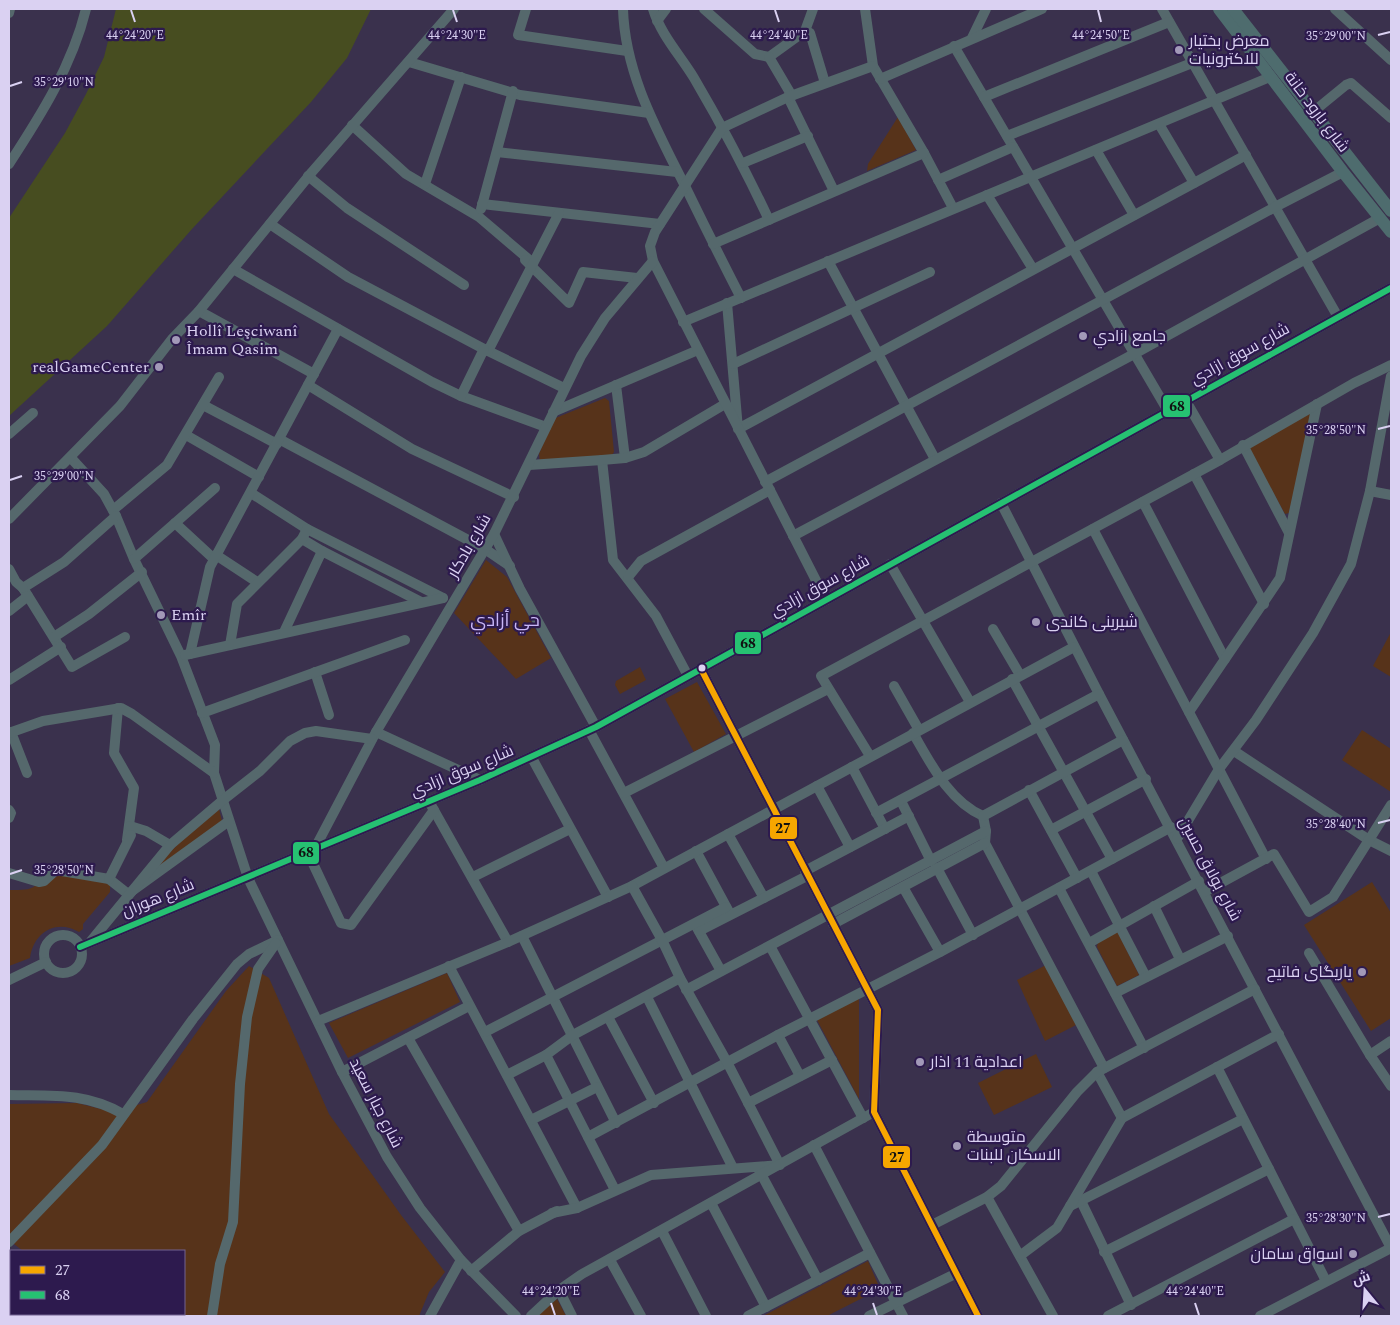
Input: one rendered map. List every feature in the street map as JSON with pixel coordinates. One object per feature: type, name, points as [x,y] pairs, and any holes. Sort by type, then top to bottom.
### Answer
[{"type":"main road","name":"شارع بارود خانة","points":[[1219,9],[1270,77],[1308,116],[1386,214],[1391,232]]},
{"type":"main road","name":"شارع بارود خانة","points":[[1233,9],[1308,116],[1343,172],[1386,214]]},
{"type":"street","points":[[9,13],[10,9]]},
{"type":"street","points":[[9,164],[44,108],[67,66],[86,9]]},
{"type":"street","points":[[9,519],[120,406],[172,339],[199,311],[308,176],[454,9]]},
{"type":"street","points":[[526,9],[518,35],[627,51]]},
{"type":"street","points":[[623,9],[627,51],[635,80],[677,172],[741,298]]},
{"type":"street","points":[[653,9],[657,21],[695,80],[743,164],[768,220]]},
{"type":"street","points":[[657,21],[666,9]]},
{"type":"street","points":[[704,9],[755,54],[769,57],[805,31],[813,9]]},
{"type":"street","points":[[972,38],[986,9]]},
{"type":"street","points":[[880,78],[1042,9]]},
{"type":"street","points":[[1162,9],[1338,317]]},
{"type":"street","points":[[1335,9],[1391,60]]},
{"type":"street","points":[[868,10],[873,66],[924,153],[953,208]]},
{"type":"street","points":[[984,97],[1169,22]]},
{"type":"street","points":[[805,31],[810,34],[825,83]]},
{"type":"street","points":[[954,46],[1168,411]]},
{"type":"street","points":[[769,57],[834,191]]},
{"type":"street","points":[[409,62],[513,91],[520,95],[649,113]]},
{"type":"street","points":[[1007,136],[1192,63]]},
{"type":"street","points":[[826,600],[652,261],[650,246],[660,224],[722,128],[790,97],[873,66]]},
{"type":"street","points":[[425,184],[461,77]]},
{"type":"street","points":[[683,322],[1270,77]]},
{"type":"street","points":[[1308,116],[1352,83],[1391,118]]},
{"type":"street","points":[[479,217],[513,91]]},
{"type":"street","points":[[1159,124],[1194,183]]},
{"type":"street","points":[[352,126],[406,174],[479,217],[519,251],[569,303],[583,272],[637,278]]},
{"type":"street","points":[[743,164],[808,136]]},
{"type":"street","points":[[938,180],[1012,147]]},
{"type":"street","points":[[1096,150],[1134,215]]},
{"type":"street","points":[[497,152],[677,172]]},
{"type":"street","points":[[713,244],[924,153]]},
{"type":"street","points":[[738,429],[1246,155]]},
{"type":"street","points":[[628,577],[641,561],[767,486],[1103,300],[1343,172]]},
{"type":"street","points":[[308,176],[347,208],[464,285]]},
{"type":"street","points":[[987,195],[1034,269]]},
{"type":"street","points":[[482,204],[660,224]]},
{"type":"street","points":[[461,396],[559,212]]},
{"type":"street","points":[[793,536],[1134,354],[1386,214]]},
{"type":"street","points":[[270,224],[348,277],[486,350],[564,388]]},
{"type":"street","name":"شارع بادكار","points":[[311,852],[374,735],[494,534],[529,465],[564,388],[592,337],[652,261]]},
{"type":"street","points":[[828,261],[935,459]]},
{"type":"street","points":[[234,269],[432,382],[461,396],[546,427]]},
{"type":"street","points":[[732,364],[930,272]]},
{"type":"street","name":"شارع سوق ازادي","points":[[248,878],[432,806],[480,780],[532,758],[593,728],[1391,288]]},
{"type":"street","points":[[727,304],[738,429]]},
{"type":"street","points":[[199,311],[314,374]]},
{"type":"street","points":[[185,655],[206,579],[215,557],[338,329]]},
{"type":"street","points":[[553,412],[698,350]]},
{"type":"street","points":[[870,756],[821,676],[1391,365]]},
{"type":"street","points":[[1177,839],[1218,769],[1234,751],[1313,633],[1342,584],[1359,542],[1391,376]]},
{"type":"street","points":[[9,611],[26,592],[64,562],[167,465],[219,377]]},
{"type":"street","points":[[308,385],[412,449],[514,496]]},
{"type":"street","points":[[616,385],[625,458]]},
{"type":"street","points":[[1186,401],[1220,460]]},
{"type":"street","points":[[529,465],[625,458],[644,452],[725,404]]},
{"type":"street","points":[[1189,712],[1280,578],[1317,404]]},
{"type":"street","points":[[203,405],[278,441],[485,549],[510,566]]},
{"type":"street","points":[[9,434],[33,413]]},
{"type":"street","points":[[186,435],[259,477]]},
{"type":"street","points":[[1243,445],[1289,533]]},
{"type":"street","points":[[71,458],[104,494],[134,559],[185,655],[202,713],[216,749],[214,773]]},
{"type":"street","points":[[602,460],[613,560],[628,577],[656,616],[688,676]]},
{"type":"street","points":[[1194,474],[1264,604]]},
{"type":"street","points":[[134,559],[215,488]]},
{"type":"street","points":[[1370,491],[1391,495]]},
{"type":"street","points":[[251,493],[308,529],[453,603]]},
{"type":"street","points":[[1143,502],[1225,660]]},
{"type":"street","name":"شارع بولاق حسين","points":[[1001,503],[1123,740],[1146,779],[1390,1245]]},
{"type":"street","points":[[175,523],[215,557],[257,582]]},
{"type":"street","points":[[230,645],[237,604],[302,539],[308,529]]},
{"type":"street","points":[[1093,529],[1266,859]]},
{"type":"street","points":[[494,534],[624,793],[664,868]]},
{"type":"street","points":[[302,539],[421,602]]},
{"type":"street","points":[[284,632],[322,551]]},
{"type":"street","points":[[890,564],[970,702]]},
{"type":"street","points":[[9,568],[72,667],[125,637]]},
{"type":"street","points":[[54,637],[89,614],[142,572]]},
{"type":"street","points":[[185,655],[443,598]]},
{"type":"street","points":[[993,629],[1039,726],[1112,859]]},
{"type":"street","points":[[202,713],[405,640]]},
{"type":"street","points":[[318,1021],[522,936],[632,886],[1074,646]]},
{"type":"street","points":[[9,680],[60,647]]},
{"type":"street","points":[[701,669],[878,1010],[874,1112],[978,1316]]},
{"type":"street","points":[[315,672],[329,715]]},
{"type":"street","points":[[894,686],[940,780],[974,812],[983,816]]},
{"type":"street","points":[[624,793],[828,689]]},
{"type":"street","points":[[876,813],[1099,694]]},
{"type":"street","points":[[27,772],[10,733],[43,722],[118,708],[132,714],[214,773]]},
{"type":"street","points":[[109,879],[133,827],[134,788],[113,749],[118,708]]},
{"type":"street","points":[[90,942],[128,894],[170,846],[260,771],[290,742],[300,736],[322,731],[374,735],[480,780]]},
{"type":"street","points":[[983,816],[1123,740]]},
{"type":"street","points":[[1234,751],[1369,840],[1391,851]]},
{"type":"street","points":[[532,758],[608,897]]},
{"type":"street","points":[[852,767],[884,828]]},
{"type":"street","name":"شارع جبار سعيد","points":[[214,773],[248,878],[342,1072],[387,1157],[420,1208],[461,1260],[516,1316]]},
{"type":"street","points":[[1051,830],[1146,779]]},
{"type":"street","points":[[817,786],[850,847]]},
{"type":"street","points":[[1029,790],[1077,878]]},
{"type":"street","points":[[901,800],[973,935]]},
{"type":"street","points":[[1204,892],[1274,854],[1309,912],[1333,897],[1391,805]]},
{"type":"street","points":[[311,852],[341,923],[351,925],[432,806],[508,942]]},
{"type":"street","points":[[9,810],[11,813],[9,818]]},
{"type":"street","points":[[485,1032],[662,940],[696,927],[728,911],[764,898],[850,847],[909,816]]},
{"type":"street","points":[[983,816],[986,831],[985,843],[1101,1070],[1122,1118]]},
{"type":"street","points":[[128,894],[229,821]]},
{"type":"street","points":[[133,827],[170,846]]},
{"type":"street","points":[[588,1137],[654,1103],[778,1034],[973,935],[1171,827]]},
{"type":"street","points":[[473,877],[570,829]]},
{"type":"street","points":[[686,990],[770,946],[902,887],[986,831]]},
{"type":"street","points":[[728,834],[764,898]]},
{"type":"street","points":[[831,919],[934,865],[985,843]]},
{"type":"street","points":[[696,852],[728,911]]},
{"type":"street","points":[[9,872],[38,882],[44,881],[56,870],[109,879],[128,894]]},
{"type":"street","points":[[1091,871],[1146,977]]},
{"type":"street","name":"شارع هوران","points":[[80,947],[248,878]]},
{"type":"street","points":[[1089,944],[1199,881]]},
{"type":"street","points":[[632,886],[780,1165]]},
{"type":"street","points":[[902,887],[940,952]]},
{"type":"street","points":[[1059,888],[1144,1048]]},
{"type":"street","points":[[1154,906],[1180,959]]},
{"type":"street","points":[[696,927],[721,972]]},
{"type":"street","points":[[522,936],[554,996],[616,1123]]},
{"type":"street","points":[[1115,993],[1228,936]]},
{"type":"street","points":[[56,937],[72,938],[80,947],[80,962],[69,972],[54,971],[46,962],[46,948],[56,937]]},
{"type":"street","points":[[9,1242],[98,1150],[233,968],[245,957],[278,940]]},
{"type":"street","points":[[212,1316],[220,1264],[233,1222],[240,1084],[247,1017],[258,969],[266,954],[278,940]]},
{"type":"street","points":[[770,946],[863,1118]]},
{"type":"street","points":[[1309,953],[1370,1055],[1391,1086]]},
{"type":"street","points":[[9,980],[46,962]]},
{"type":"street","points":[[449,966],[575,1205]]},
{"type":"street","points":[[507,1075],[546,1055],[573,1035],[680,978]]},
{"type":"street","points":[[932,1225],[987,1197],[1001,1186],[1076,1092],[1101,1070],[1255,989]]},
{"type":"street","points":[[647,997],[733,1168]]},
{"type":"street","points":[[342,1072],[469,1006]]},
{"type":"street","points":[[608,1017],[654,1103]]},
{"type":"street","points":[[778,1034],[800,1076]]},
{"type":"street","points":[[1020,1255],[1057,1228],[1122,1118],[1279,1034]]},
{"type":"street","points":[[408,1038],[519,1231]]},
{"type":"street","points":[[1370,1055],[1391,1041]]},
{"type":"street","points":[[546,1055],[615,1190]]},
{"type":"street","points":[[748,1103],[832,1060]]},
{"type":"street","points":[[1217,1067],[1326,1282]]},
{"type":"street","points":[[531,1120],[597,1086]]},
{"type":"street","points":[[9,1095],[84,1098],[106,1104],[123,1114]]},
{"type":"street","points":[[531,1316],[559,1290],[582,1274],[711,1203],[759,1171],[780,1165],[874,1112]]},
{"type":"street","points":[[1069,1206],[1243,1119]]},
{"type":"street","points":[[814,1145],[902,1316]]},
{"type":"street","points":[[471,1271],[519,1231],[552,1213],[651,1175],[733,1168],[759,1171]]},
{"type":"street","points":[[1104,1252],[1269,1169]]},
{"type":"street","points":[[759,1171],[818,1280]]},
{"type":"street","points":[[987,1197],[1053,1316]]},
{"type":"street","points":[[1081,1200],[1130,1305]]},
{"type":"street","points":[[711,1203],[766,1307]]},
{"type":"street","points":[[1108,1316],[1294,1219]]},
{"type":"street","points":[[662,1231],[706,1316]]},
{"type":"street","points":[[1260,1316],[1326,1282],[1390,1245]]},
{"type":"street","points":[[748,1316],[870,1253]]},
{"type":"street","points":[[430,1316],[461,1260]]},
{"type":"street","points":[[610,1260],[641,1316]]},
{"type":"street","points":[[869,1316],[955,1274]]},
{"type":"street","points":[[559,1290],[572,1316]]},
{"type":"shaded area","points":[[116,9],[371,9],[347,58],[311,102],[192,229],[107,326],[9,416],[9,218],[65,133],[86,94],[104,57]]},
{"type":"shaded area","points":[[898,117],[916,150],[867,171],[868,164]]},
{"type":"shaded area","points":[[605,398],[609,401],[614,452],[612,455],[540,462],[539,454],[553,419]]},
{"type":"shaded area","points":[[1313,410],[1289,513],[1285,514],[1248,447]]},
{"type":"shaded area","points":[[486,560],[507,577],[551,658],[516,679],[454,613]]},
{"type":"shaded area","points":[[1391,632],[1391,677],[1373,666]]},
{"type":"shaded area","points":[[640,667],[646,680],[620,694],[615,685],[616,681]]},
{"type":"shaded area","points":[[697,682],[726,734],[694,752],[665,699]]},
{"type":"shaded area","points":[[1362,730],[1391,749],[1391,792],[1342,760]]},
{"type":"shaded area","points":[[219,809],[222,821],[148,875],[179,843]]},
{"type":"shaded area","points":[[50,868],[86,872],[110,885],[110,892],[83,924],[83,929],[79,932],[62,927],[54,927],[47,930],[36,941],[30,958],[9,966],[9,890],[25,890],[34,887]]},
{"type":"shaded area","name":"یاریگای فاتیح","points":[[1372,882],[1391,913],[1391,1018],[1371,1031],[1304,925]]},
{"type":"shaded area","points":[[1117,931],[1139,975],[1117,986],[1097,947],[1098,941]]},
{"type":"shaded area","points":[[1046,965],[1076,1025],[1045,1041],[1017,980]]},
{"type":"shaded area","points":[[249,966],[269,978],[329,1114],[401,1215],[445,1272],[429,1292],[419,1316],[159,1316],[157,1315],[185,1315],[185,1250],[22,1250],[9,1240],[9,1104],[77,1103],[113,1112],[147,1102],[226,991]]},
{"type":"shaded area","points":[[447,973],[460,1002],[348,1058],[329,1023]]},
{"type":"shaded area","points":[[859,997],[859,1099],[817,1020]]},
{"type":"shaded area","points":[[1036,1054],[1052,1087],[994,1115],[978,1083]]},
{"type":"shaded area","points":[[868,1261],[880,1289],[827,1316],[763,1316]]},
{"type":"shaded area","points":[[557,1299],[566,1316],[536,1316]]},
{"type":"transit line","name":"68","points":[[80,947],[480,780],[596,727],[1391,288]]},
{"type":"transit line","name":"27","points":[[701,669],[878,1010],[874,1112],[978,1316]]},
{"type":"place","name":"معرض بختيار للاكترونيات","points":[[1179,50]]},
{"type":"place","name":"جامع ازادي","points":[[1083,336]]},
{"type":"place","name":"Hollî Leşciwanî Îmam Qasim","points":[[176,340]]},
{"type":"place","name":"realGameCenter","points":[[159,367]]},
{"type":"place","name":"Emîr","points":[[161,615]]},
{"type":"place","name":"شیرینی کاندی","points":[[1036,622]]},
{"type":"place","name":"یاریگای فاتیح","points":[[1362,972]]},
{"type":"place","name":"اعدادية 11 اذار","points":[[920,1062]]},
{"type":"place","name":"متوسطة الاسكان للبنات","points":[[957,1146]]},
{"type":"place","name":"اسواق سامان","points":[[1353,1254]]},
{"type":"district","name":"حي أزادي","points":[[505,620]]}]
